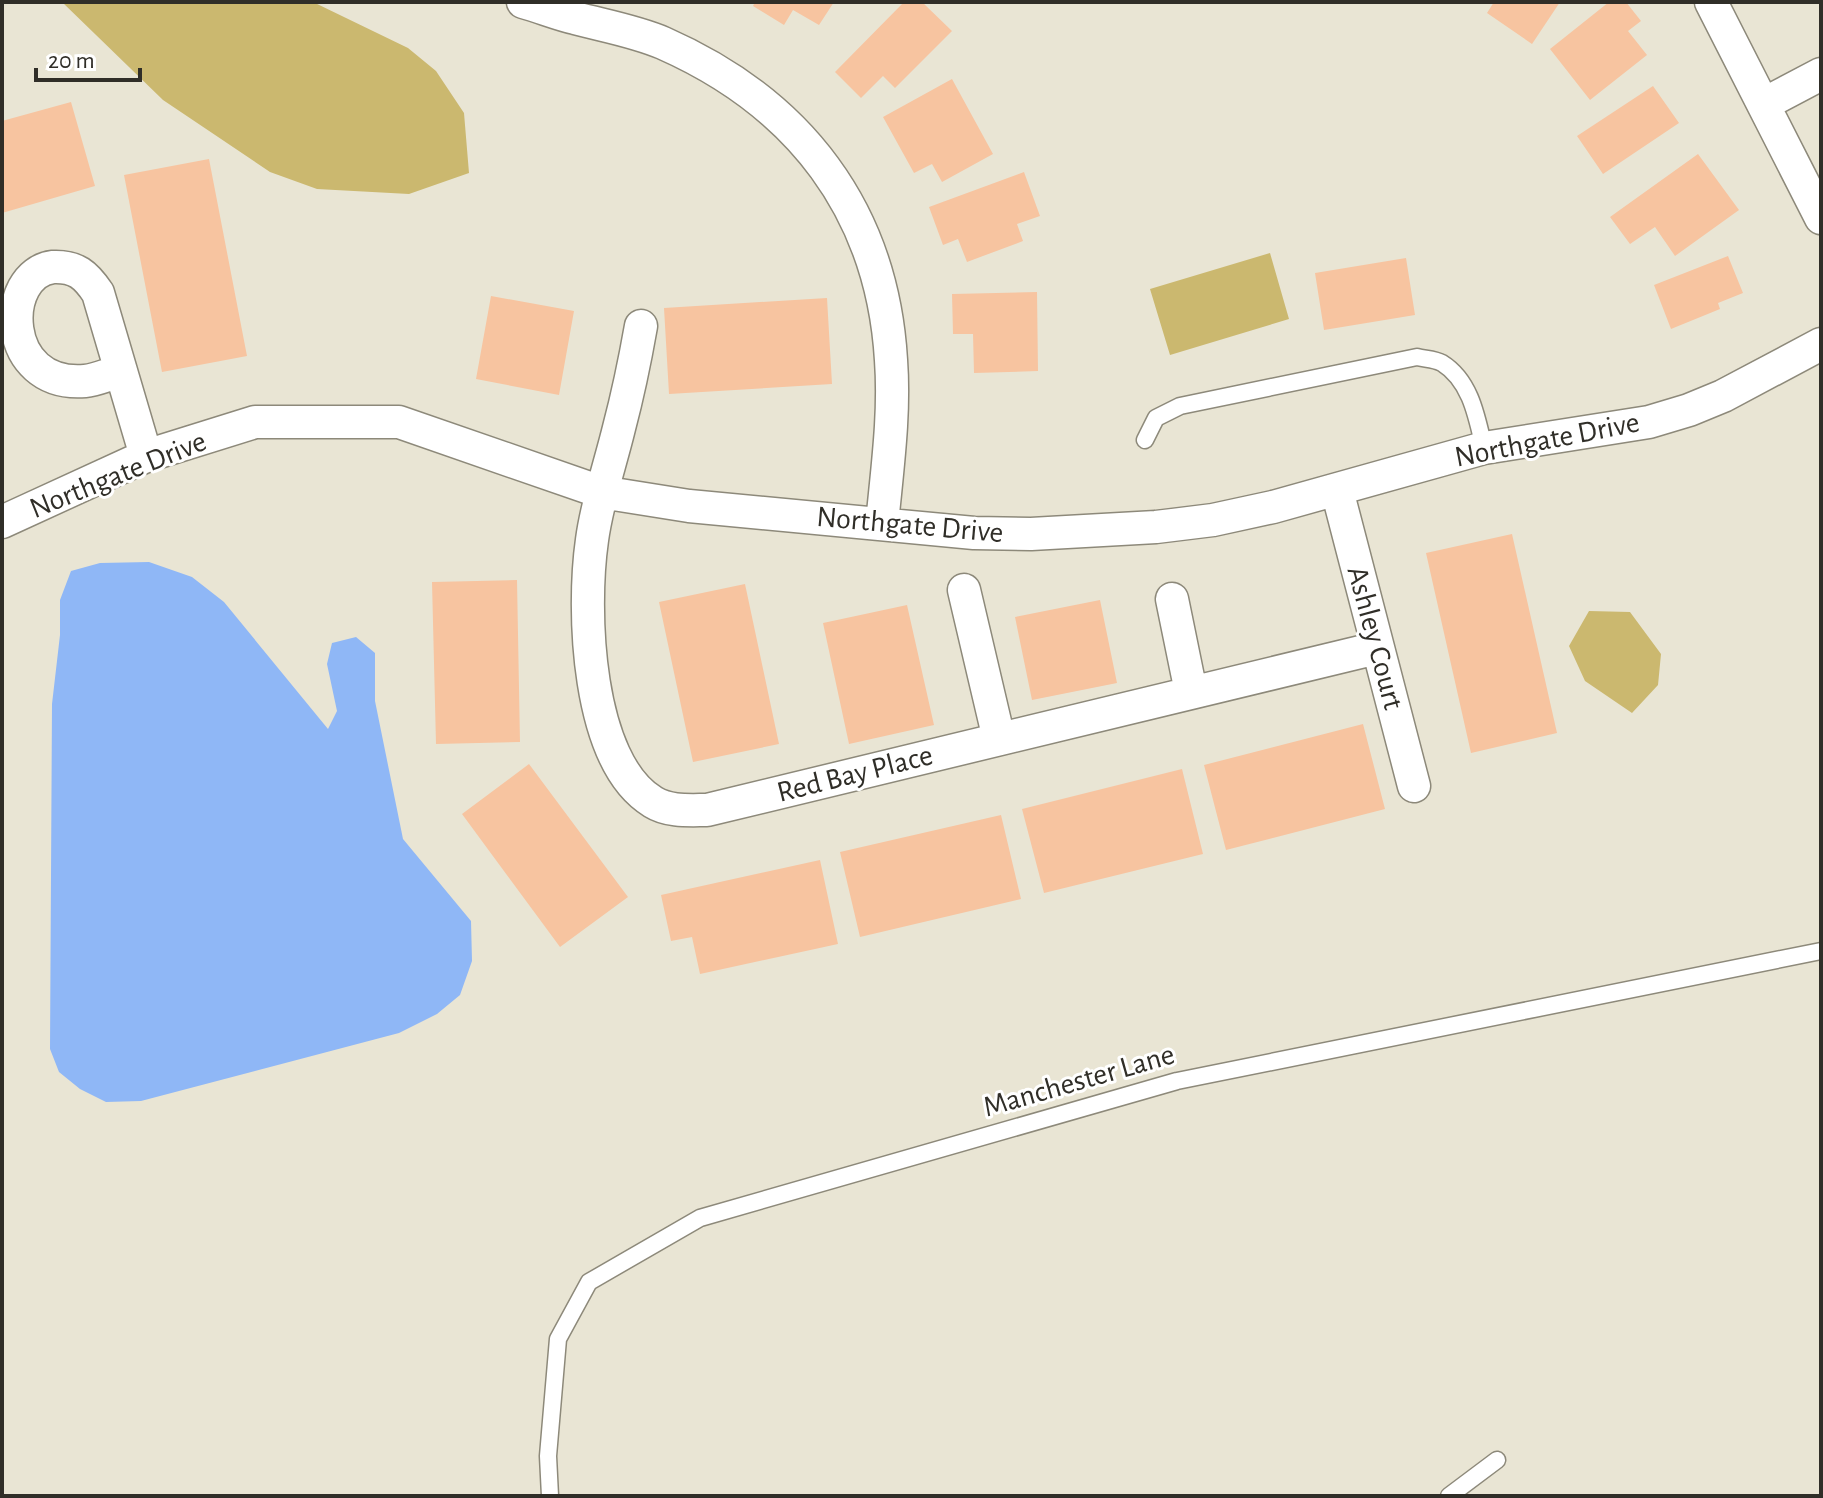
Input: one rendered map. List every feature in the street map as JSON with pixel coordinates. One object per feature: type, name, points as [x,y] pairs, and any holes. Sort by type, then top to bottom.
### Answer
[{"type":"street","points":[[523,2],[661,42],[709,65],[748,90],[790,125],[822,165],[863,232],[887,314],[892,362],[891,406],[882,524]]},
{"type":"street","points":[[1711,2],[1821,218]]},
{"type":"street","points":[[1764,104],[1821,74]]},
{"type":"street","name":"Red Bay Place","points":[[641,326],[632,376],[592,538],[587,588],[588,634],[597,700],[606,733],[635,787],[655,804],[680,810],[707,810],[1377,648]]},
{"type":"street","name":"Northgate Drive","points":[[2,522],[146,456],[255,422],[399,422],[601,492],[689,506],[974,533],[1092,532],[1213,520],[1337,490],[1484,448],[1622,427],[1689,410],[1723,396],[1821,344]]},
{"type":"street","points":[[121,371],[146,456]]},
{"type":"street","name":"Ashley Court","points":[[1337,490],[1414,786]]},
{"type":"street","points":[[964,590],[999,739]]},
{"type":"street","points":[[1172,599],[1191,692]]},
{"type":"lane","points":[[1145,440],[1156,418],[1180,406],[1417,357],[1440,362],[1457,376],[1473,402],[1484,448]]},
{"type":"lane","name":"Manchester Lane","points":[[550,1496],[548,1456],[558,1339],[589,1282],[700,1218],[1177,1081],[1821,951]]},
{"type":"lane","points":[[1449,1496],[1497,1460]]},
{"type":"shaded area","points":[[62,2],[313,2],[408,48],[436,71],[464,113],[469,173],[409,194],[317,189],[270,172],[163,100]]},
{"type":"shaded area","points":[[1270,253],[1289,319],[1170,355],[1150,289]]},
{"type":"shaded area","points":[[1589,611],[1630,612],[1661,654],[1658,685],[1632,713],[1585,681],[1569,646]]},
{"type":"water","points":[[149,562],[192,577],[224,602],[328,729],[337,711],[327,664],[332,643],[356,637],[375,653],[375,701],[403,839],[471,921],[472,961],[460,995],[437,1014],[399,1033],[141,1101],[106,1102],[80,1089],[59,1072],[50,1049],[52,704],[60,635],[60,600],[71,571],[100,563]]},
{"type":"building","points":[[755,2],[834,2],[819,25],[793,10],[784,25],[753,6]]},
{"type":"building","points":[[904,2],[922,2],[952,31],[895,88],[883,76],[861,98],[835,72]]},
{"type":"building","points":[[1494,2],[1560,2],[1532,44],[1487,13]]},
{"type":"building","points":[[1609,2],[1626,2],[1641,21],[1628,31],[1647,55],[1590,100],[1550,49]]},
{"type":"building","points":[[952,79],[993,154],[942,182],[932,164],[914,173],[883,117]]},
{"type":"building","points":[[1653,86],[1679,123],[1603,174],[1577,136]]},
{"type":"building","points":[[71,102],[95,186],[2,213],[2,121]]},
{"type":"building","points":[[1698,154],[1739,210],[1675,256],[1655,227],[1630,244],[1610,217]]},
{"type":"building","points":[[209,159],[247,356],[162,372],[124,175]]},
{"type":"building","points":[[1024,172],[1040,216],[1017,224],[1023,241],[967,262],[958,239],[943,245],[929,207]]},
{"type":"building","points":[[1728,256],[1743,293],[1718,303],[1720,309],[1671,329],[1654,285]]},
{"type":"building","points":[[1406,258],[1415,315],[1324,330],[1315,273]]},
{"type":"building","points":[[1037,292],[1038,371],[974,373],[973,334],[953,334],[952,294]]},
{"type":"building","points":[[491,296],[574,311],[559,395],[476,379]]},
{"type":"building","points":[[827,298],[832,384],[669,394],[664,308]]},
{"type":"building","points":[[1512,534],[1557,733],[1471,753],[1426,553]]},
{"type":"building","points":[[517,580],[520,742],[436,744],[432,582]]},
{"type":"building","points":[[745,584],[779,744],[693,762],[659,602]]},
{"type":"building","points":[[1100,600],[1117,683],[1032,700],[1015,617]]},
{"type":"building","points":[[907,605],[934,725],[849,744],[823,623]]},
{"type":"building","points":[[1363,724],[1385,809],[1226,850],[1204,765]]},
{"type":"building","points":[[529,764],[628,897],[560,947],[462,814]]},
{"type":"building","points":[[1182,769],[1203,854],[1044,893],[1022,809]]},
{"type":"building","points":[[1001,815],[1021,899],[860,937],[840,852]]},
{"type":"building","points":[[820,860],[838,944],[700,974],[692,937],[671,941],[661,895]]}]
